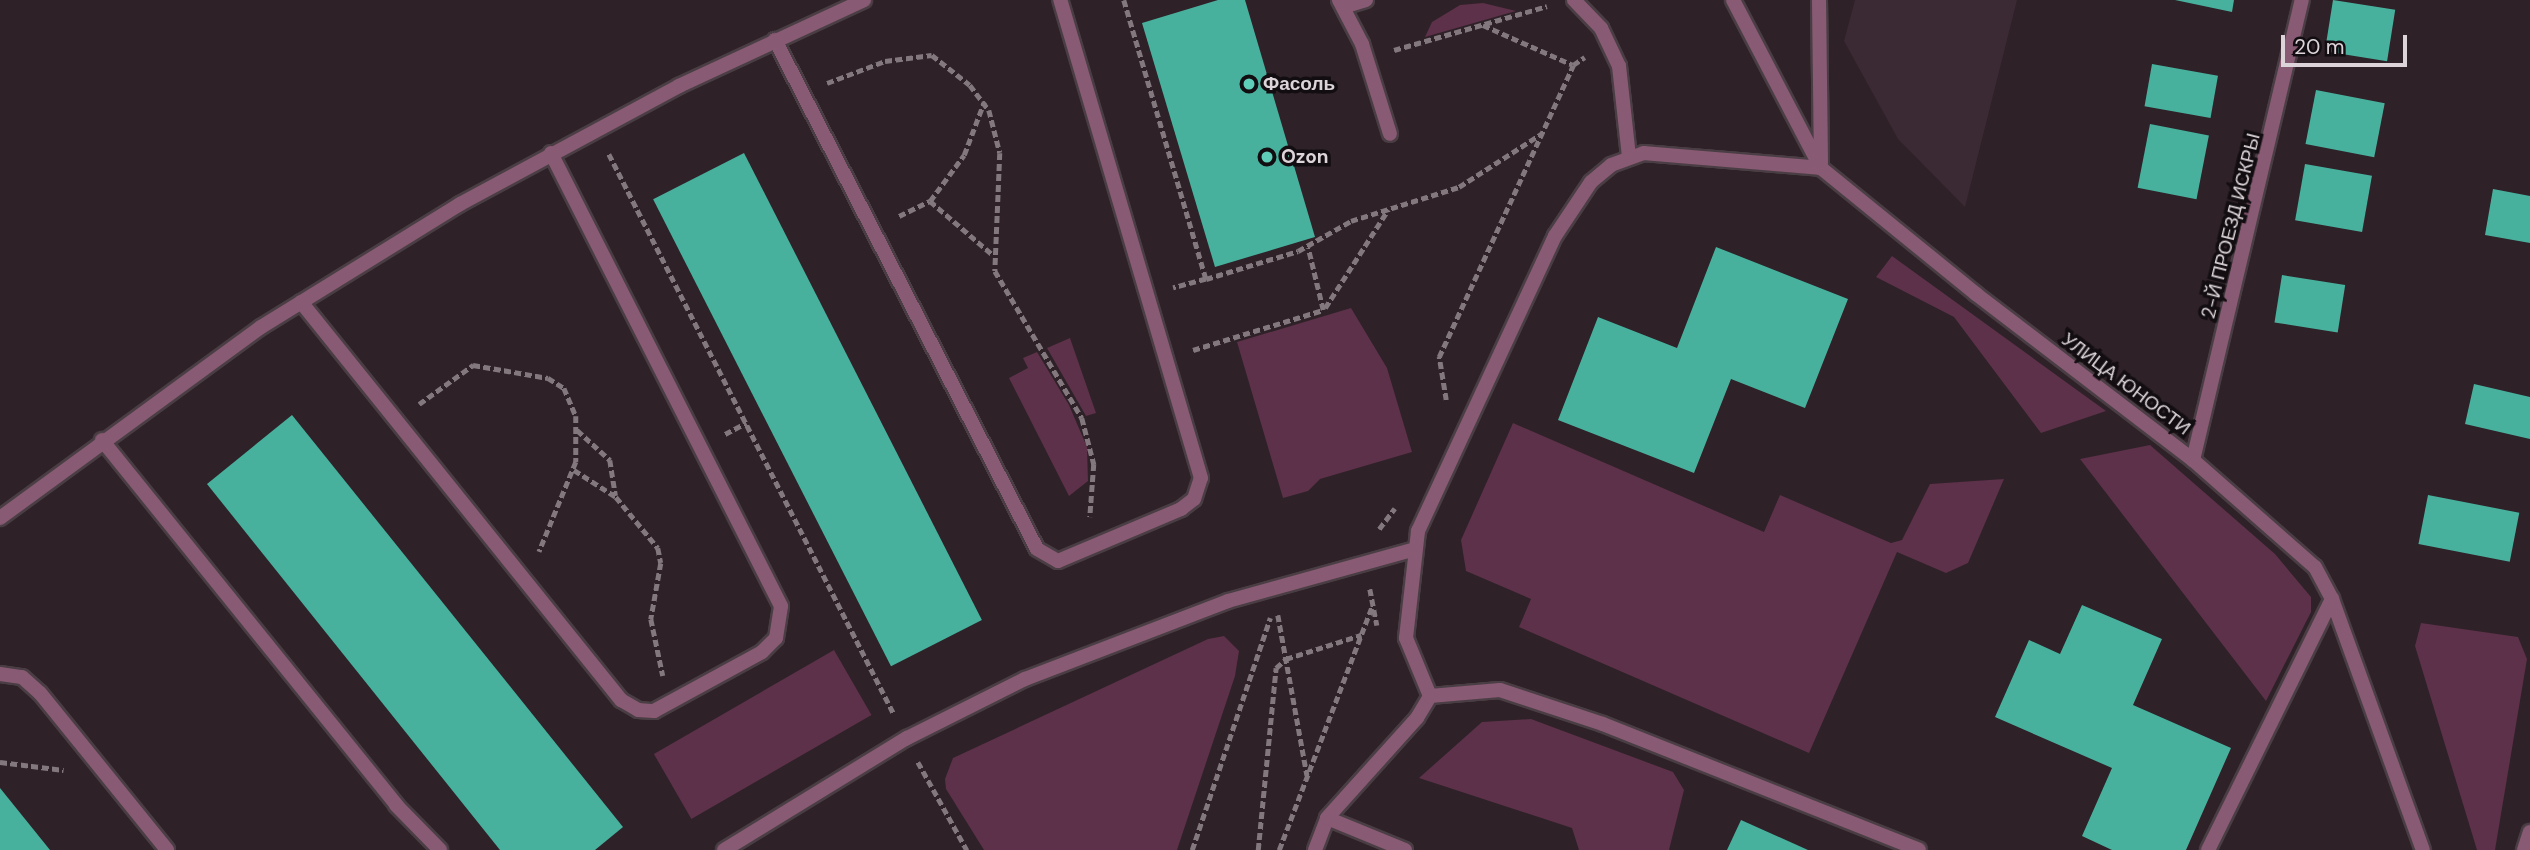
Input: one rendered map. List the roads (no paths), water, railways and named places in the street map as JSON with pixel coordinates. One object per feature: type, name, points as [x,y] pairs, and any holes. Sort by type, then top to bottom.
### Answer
[{"type":"street","points":[[0,518],[102,440],[301,302],[551,153],[775,40],[864,0]]},
{"type":"street","points":[[775,40],[1037,550],[1058,561],[1181,509],[1200,489],[1202,478],[1060,0]]},
{"type":"street","points":[[1366,0],[1341,3],[1367,58],[1390,134]]},
{"type":"street","points":[[1574,0],[1609,42],[1623,86],[1629,157]]},
{"type":"street","name":"УЛИЦА ЮНОСТИ","points":[[1733,0],[1821,168],[1976,294],[2193,460],[2315,567],[2332,599],[2423,850]]},
{"type":"street","points":[[1430,696],[1406,638],[1415,548],[1423,515],[1555,236],[1591,183],[1629,157],[1644,153],[1821,168],[1819,0]]},
{"type":"street","name":"2-Й ПРОЕЗД ИСКРЫ","points":[[2193,460],[2302,0]]},
{"type":"street","points":[[301,302],[621,700],[638,710],[654,711],[672,705],[762,652],[776,638],[782,606],[551,153]]},
{"type":"street","points":[[102,440],[396,805],[440,850]]},
{"type":"street","points":[[724,850],[906,738],[1025,679],[1139,632],[1275,593],[1415,548]]},
{"type":"street","points":[[2208,850],[2332,599]]},
{"type":"street","points":[[0,674],[22,677],[40,693],[167,850]]},
{"type":"street","points":[[1430,696],[1500,690],[1603,724],[1919,850]]},
{"type":"street","points":[[1315,850],[1327,818],[1418,718],[1430,696]]},
{"type":"street","points":[[1327,818],[1405,850]]},
{"type":"street","points":[[2524,850],[2530,832]]},
{"type":"place","name":"Фасоль","points":[[1249,84]]},
{"type":"place","name":"Ozon","points":[[1267,157]]}]
